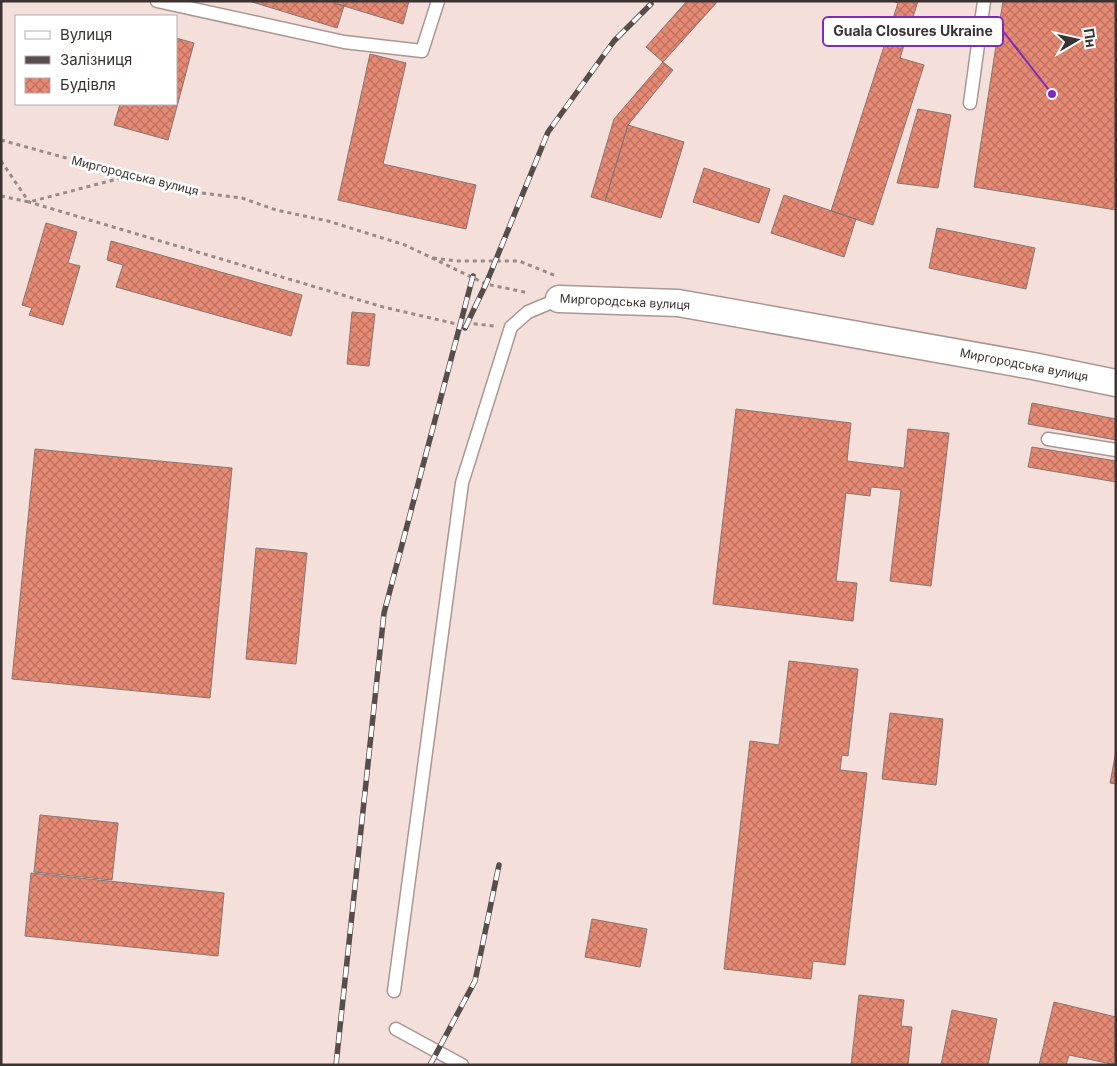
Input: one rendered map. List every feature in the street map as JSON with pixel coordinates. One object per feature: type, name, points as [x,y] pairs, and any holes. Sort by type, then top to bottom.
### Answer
[{"type":"street","name":"Миргородська вулиця","points":[[561,290],[678,303],[1033,366],[1116,383]]},
{"type":"lane","points":[[157,1],[344,42],[422,51],[438,1]]},
{"type":"lane","points":[[970,103],[984,1]]},
{"type":"lane","points":[[394,991],[462,483],[511,327],[528,312],[561,290]]},
{"type":"lane","points":[[1048,439],[1116,450]]},
{"type":"lane","points":[[396,1029],[462,1065]]},
{"type":"path","name":"Миргородська вулиця","points":[[1,140],[186,191],[242,198],[276,210],[328,221],[405,245],[473,276],[486,284],[561,290]]},
{"type":"path","points":[[1,161],[29,202]]},
{"type":"path","points":[[29,202],[131,176]]},
{"type":"path","points":[[1,196],[29,202],[383,307],[461,325],[467,323],[511,327]]},
{"type":"path","points":[[430,258],[456,261],[519,261],[561,290]]},
{"type":"building","points":[[249,1],[335,1],[334,3],[344,6],[337,28]]},
{"type":"building","points":[[335,1],[409,1],[403,24],[334,3]]},
{"type":"building","points":[[687,1],[718,1],[663,62],[646,47]]},
{"type":"building","points":[[892,1],[918,1],[900,58],[924,65],[873,225],[831,211],[898,3]]},
{"type":"building","points":[[1003,1],[1116,1],[1116,210],[974,187]]},
{"type":"building","points":[[178,39],[194,43],[178,103]]},
{"type":"building","points":[[370,54],[406,63],[383,164],[476,185],[466,229],[338,200]]},
{"type":"building","points":[[663,62],[673,70],[628,125],[605,201],[591,197],[614,119]]},
{"type":"building","points":[[120,105],[177,105],[168,140],[114,125]]},
{"type":"building","points":[[918,109],[951,115],[938,188],[897,183]]},
{"type":"building","points":[[628,125],[684,142],[661,218],[605,201]]},
{"type":"building","points":[[704,168],[770,189],[759,223],[693,202]]},
{"type":"building","points":[[784,195],[856,219],[844,257],[771,233]]},
{"type":"building","points":[[46,223],[77,232],[68,263],[80,266],[63,325],[29,315],[32,308],[22,305]]},
{"type":"building","points":[[937,228],[1035,248],[1026,289],[929,268]]},
{"type":"building","points":[[111,241],[302,295],[291,336],[116,287],[123,265],[107,260]]},
{"type":"building","points":[[352,312],[375,314],[369,366],[347,364]]},
{"type":"building","points":[[1032,403],[1116,419],[1116,440],[1028,424]]},
{"type":"building","points":[[736,409],[851,423],[847,461],[904,468],[908,429],[949,433],[931,586],[890,581],[901,490],[871,487],[870,496],[846,493],[836,581],[857,583],[853,621],[713,604]]},
{"type":"building","points":[[1032,447],[1116,461],[1116,482],[1028,467]]},
{"type":"building","points":[[35,449],[232,468],[210,698],[12,679]]},
{"type":"building","points":[[256,548],[307,553],[296,664],[246,659]]},
{"type":"building","points":[[789,661],[858,669],[848,756],[842,755],[840,770],[867,773],[845,965],[813,961],[811,979],[724,969],[750,741],[779,745]]},
{"type":"building","points":[[890,713],[943,719],[936,785],[882,779]]},
{"type":"building","points":[[1116,751],[1116,784],[1110,783]]},
{"type":"building","points":[[40,815],[118,823],[112,880],[34,872]]},
{"type":"building","points":[[31,873],[224,893],[218,956],[25,936]]},
{"type":"building","points":[[592,919],[647,929],[640,967],[585,957]]},
{"type":"building","points":[[859,995],[904,1000],[901,1026],[912,1027],[908,1065],[851,1065]]},
{"type":"building","points":[[1054,1002],[1116,1017],[1116,1065],[1069,1055],[1066,1065],[1039,1065]]},
{"type":"building","points":[[952,1010],[997,1019],[988,1065],[941,1065]]},
{"type":"railway","points":[[465,328],[486,284],[548,132],[614,41],[651,4]]},
{"type":"railway","points":[[336,1065],[384,613],[473,276]]},
{"type":"railway","points":[[430,1065],[475,981],[499,865]]},
{"type":"place","name":"Guala Closures Ukraine","points":[[1052,94]]}]
